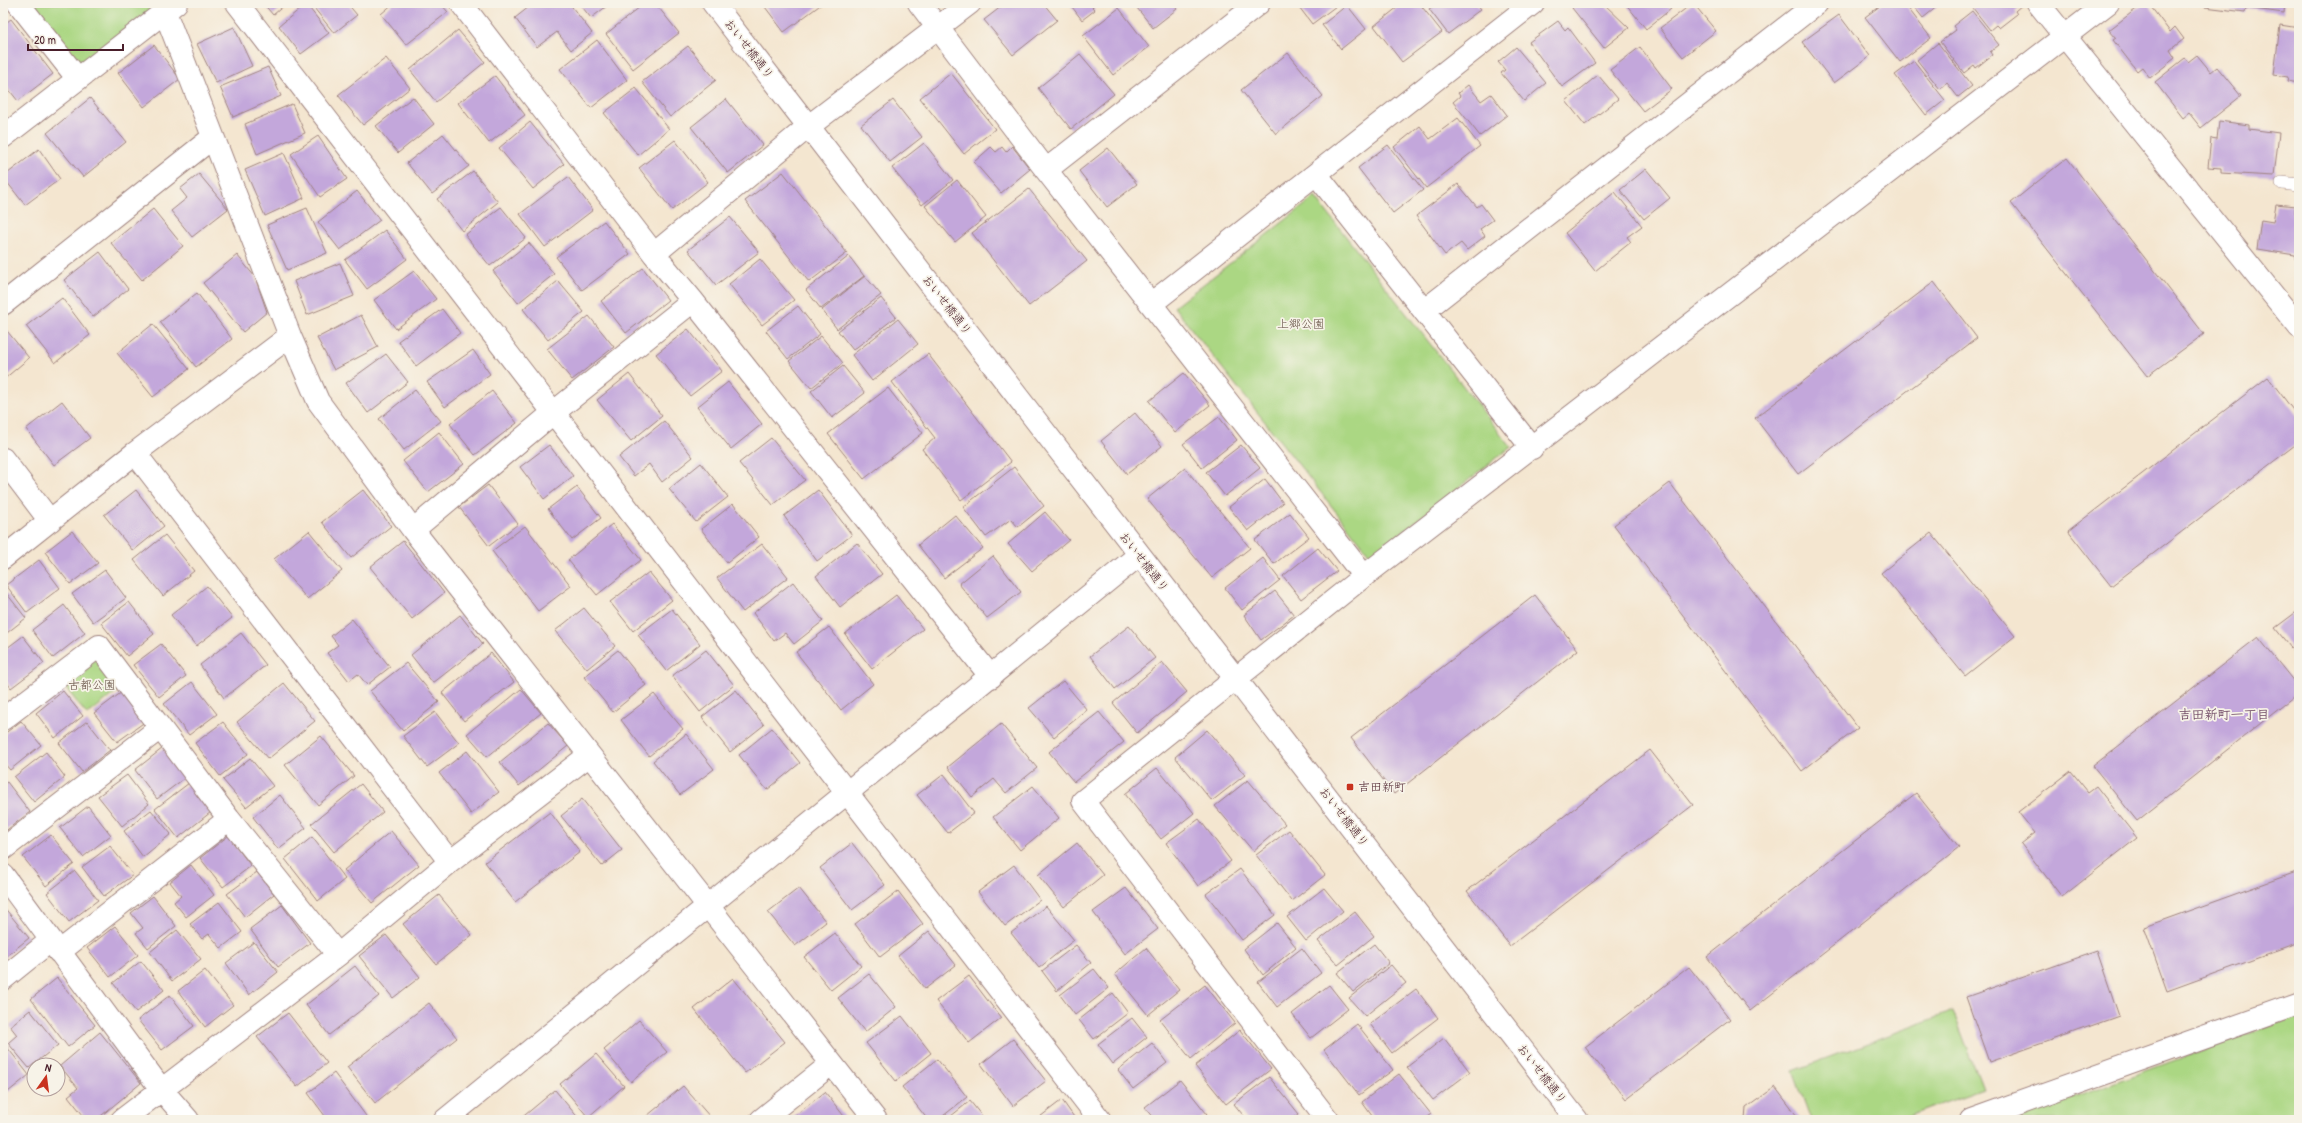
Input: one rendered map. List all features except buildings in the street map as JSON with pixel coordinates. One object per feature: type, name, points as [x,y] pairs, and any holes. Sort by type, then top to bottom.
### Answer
[{"type":"street","points":[[18,3],[78,79]]},
{"type":"street","points":[[237,3],[553,413],[849,793],[1100,1120]]},
{"type":"street","points":[[461,3],[654,254],[694,301],[991,677]]},
{"type":"street","name":"おいせ橋通り","points":[[713,3],[1577,1120]]},
{"type":"street","points":[[920,3],[1046,170],[1364,576]]},
{"type":"street","points":[[654,254],[809,126],[970,3]]},
{"type":"street","points":[[1046,170],[1259,3]]},
{"type":"street","points":[[1152,304],[1533,3]]},
{"type":"street","points":[[2038,3],[2298,323]]},
{"type":"street","points":[[1324,1119],[1083,801],[1237,680],[1364,576],[2108,3]]},
{"type":"street","points":[[1425,310],[1814,4]]},
{"type":"street","points":[[3,137],[170,8],[212,138],[290,336],[318,401],[413,530],[588,756],[709,906],[876,1120]]},
{"type":"street","points":[[3,304],[212,138]]},
{"type":"street","points":[[1318,174],[1532,448]]},
{"type":"street","points":[[413,530],[553,413],[694,301]]},
{"type":"street","points":[[3,558],[135,454],[290,336]]},
{"type":"street","points":[[135,454],[450,862]]},
{"type":"street","points":[[3,459],[50,521]]},
{"type":"street","points":[[445,1120],[849,793],[1139,555]]},
{"type":"street","points":[[3,719],[99,646],[229,820],[338,955]]},
{"type":"street","points":[[3,849],[160,728]]},
{"type":"street","points":[[122,1120],[338,955],[450,862],[588,756]]},
{"type":"street","points":[[3,979],[55,946],[229,820]]},
{"type":"street","points":[[3,875],[161,1089],[188,1120]]},
{"type":"street","points":[[1971,1120],[2299,1003]]},
{"type":"street","points":[[760,1120],[831,1064]]},
{"type":"lane","points":[[2282,183],[2299,185]]},
{"type":"green space","points":[[27,3],[158,3],[77,68]]},
{"type":"green space","name":"上郷公園","points":[[1315,197],[1511,447],[1371,556],[1174,307]]},
{"type":"green space","name":"古都公園","points":[[96,656],[121,688],[87,715],[62,683]]},
{"type":"green space","points":[[1953,1011],[1983,1089],[1898,1120],[1811,1120],[1793,1071]]},
{"type":"green space","points":[[2299,1015],[2299,1120],[2011,1120]]},
{"type":"place","name":"吉田新町","points":[[1350,787]]},
{"type":"district","name":"吉田新町一丁目","points":[[2224,714]]}]
